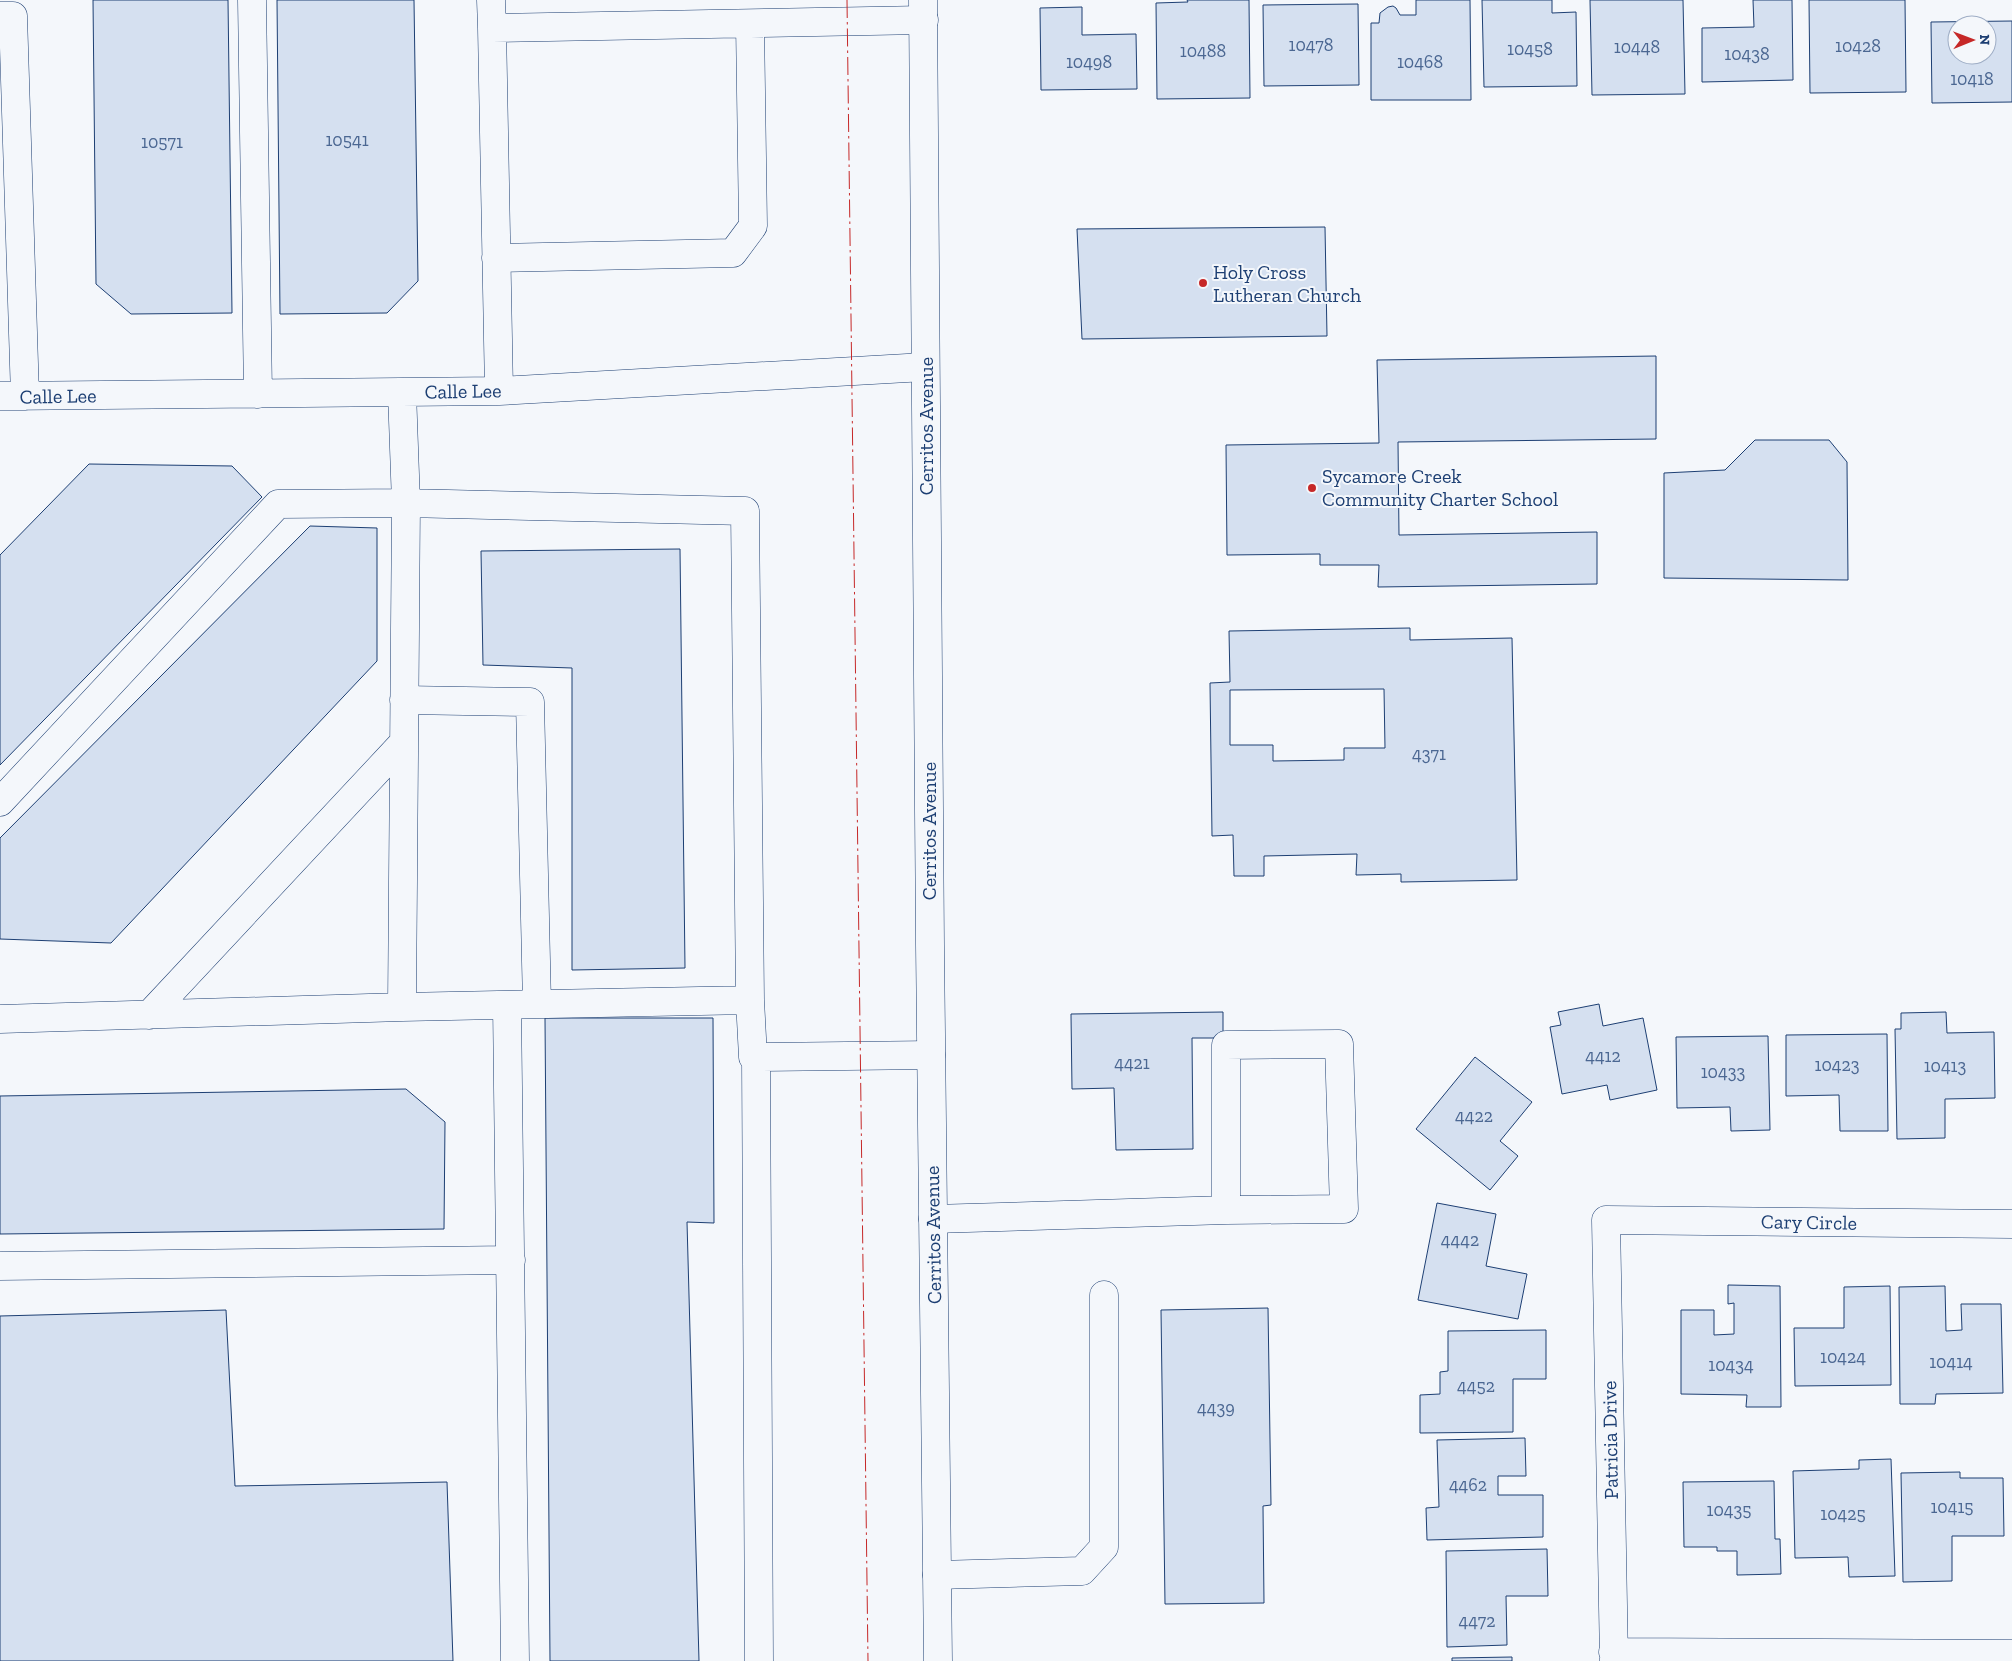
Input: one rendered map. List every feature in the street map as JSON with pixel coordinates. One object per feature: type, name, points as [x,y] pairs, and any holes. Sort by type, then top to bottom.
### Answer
[{"type":"street","points":[[252,0],[258,394]]},
{"type":"street","points":[[491,0],[499,391]]},
{"type":"street","points":[[492,28],[750,24],[924,10]]},
{"type":"street","name":"Cerritos Avenue","points":[[924,10],[925,367],[938,1661]]},
{"type":"street","points":[[0,16],[13,16],[12,396]]},
{"type":"street","points":[[496,258],[732,253],[753,226],[750,24]]},
{"type":"street","name":"Calle Lee","points":[[12,396],[499,391],[925,367]]},
{"type":"street","points":[[402,392],[406,503],[402,1007]]},
{"type":"street","points":[[0,802],[278,504],[406,503],[745,511],[752,1056],[931,1054]]},
{"type":"street","points":[[404,700],[530,702],[536,1004]]},
{"type":"street","points":[[149,1015],[404,742]]},
{"type":"street","points":[[0,1019],[402,1007],[750,1000]]},
{"type":"street","points":[[507,1005],[515,1661]]},
{"type":"street","points":[[933,1219],[1226,1210],[1344,1209],[1339,1044],[1226,1046],[1226,1210]]},
{"type":"street","points":[[756,1056],[759,1661]]},
{"type":"street","name":"Cary Circle","points":[[1606,1220],[2012,1224]]},
{"type":"street","name":"Patricia Drive","points":[[1606,1220],[1614,1656]]},
{"type":"street","points":[[0,1266],[510,1260]]},
{"type":"street","points":[[937,1575],[1082,1571],[1104,1547],[1104,1295]]},
{"type":"street","points":[[1614,1656],[2012,1654]]},
{"type":"building","points":[[93,0],[228,0],[232,313],[131,314],[96,284]]},
{"type":"building","points":[[277,0],[414,0],[418,281],[387,313],[280,314]]},
{"type":"building","points":[[1187,0],[1249,0],[1250,98],[1157,99],[1156,3],[1188,2]]},
{"type":"building","points":[[1416,0],[1470,0],[1471,100],[1371,100],[1371,23],[1379,23],[1380,13],[1393,6],[1400,15],[1416,15]]},
{"type":"building","points":[[1482,0],[1552,0],[1552,13],[1576,12],[1577,86],[1484,87]]},
{"type":"building","points":[[1590,0],[1683,0],[1685,94],[1592,95]]},
{"type":"building","points":[[1753,0],[1792,0],[1793,80],[1702,82],[1702,28],[1754,27]]},
{"type":"building","points":[[1809,0],[1905,0],[1906,92],[1810,93]]},
{"type":"building","points":[[1358,4],[1359,85],[1264,86],[1263,5]]},
{"type":"building","points":[[1082,7],[1082,35],[1136,34],[1137,89],[1041,90],[1040,8]]},
{"type":"building","points":[[1997,21],[2012,21],[2012,102],[1932,103],[1931,22],[1947,22],[1947,65],[1997,65]]},
{"type":"building","name":"Holy Cross Lutheran Church","points":[[1325,227],[1327,336],[1082,339],[1077,229]]},
{"type":"building","name":"Sycamore Creek Community Charter School","points":[[1656,356],[1656,439],[1398,442],[1399,535],[1597,532],[1597,584],[1378,587],[1379,565],[1320,565],[1320,554],[1227,555],[1226,445],[1379,443],[1377,360]]},
{"type":"building","points":[[1755,440],[1829,440],[1847,462],[1848,580],[1664,578],[1664,473],[1725,470]]},
{"type":"building","points":[[89,464],[232,466],[262,497],[0,765],[0,555]]},
{"type":"building","points":[[310,526],[377,528],[377,661],[111,943],[0,939],[0,838]]},
{"type":"building","points":[[680,549],[685,968],[572,970],[572,668],[483,665],[481,551]]},
{"type":"building","points":[[1410,628],[1410,640],[1512,638],[1517,880],[1401,882],[1401,874],[1356,875],[1357,854],[1264,856],[1264,876],[1234,876],[1233,835],[1212,836],[1210,683],[1230,682],[1229,631]],"holes":[[[1384,689],[1385,748],[1344,748],[1344,760],[1273,761],[1273,745],[1230,745],[1230,690]]]},
{"type":"building","points":[[1599,1004],[1603,1026],[1643,1018],[1657,1090],[1610,1100],[1607,1085],[1562,1094],[1550,1027],[1561,1025],[1558,1012]]},
{"type":"building","points":[[1223,1012],[1223,1038],[1192,1038],[1193,1149],[1116,1150],[1114,1088],[1072,1089],[1071,1014]]},
{"type":"building","points":[[1946,1012],[1947,1033],[1994,1032],[1995,1098],[1945,1099],[1945,1138],[1897,1139],[1895,1029],[1901,1029],[1901,1013]]},
{"type":"building","points":[[545,1018],[713,1018],[714,1223],[687,1222],[699,1661],[550,1661]]},
{"type":"building","points":[[1887,1034],[1888,1131],[1840,1131],[1839,1095],[1786,1096],[1786,1035]]},
{"type":"building","points":[[1768,1036],[1770,1130],[1731,1131],[1730,1107],[1677,1108],[1676,1037]]},
{"type":"building","points":[[1475,1057],[1532,1102],[1500,1141],[1518,1156],[1490,1190],[1416,1129]]},
{"type":"building","points":[[406,1089],[445,1122],[444,1229],[0,1234],[0,1096]]},
{"type":"building","points":[[1437,1203],[1496,1214],[1486,1266],[1527,1274],[1518,1319],[1418,1300]]},
{"type":"building","points":[[1728,1285],[1780,1286],[1781,1407],[1746,1407],[1747,1395],[1681,1394],[1681,1310],[1714,1310],[1714,1335],[1734,1334],[1734,1303],[1728,1304]]},
{"type":"building","points":[[1890,1286],[1891,1385],[1795,1386],[1794,1328],[1844,1328],[1844,1287]]},
{"type":"building","points":[[1945,1286],[1946,1331],[1962,1330],[1961,1304],[2001,1304],[2003,1393],[1936,1394],[1935,1404],[1900,1404],[1899,1287]]},
{"type":"building","points":[[1268,1308],[1271,1505],[1263,1506],[1264,1603],[1165,1604],[1161,1310]]},
{"type":"building","points":[[226,1310],[235,1486],[447,1482],[453,1661],[0,1661],[0,1316]]},
{"type":"building","points":[[1546,1330],[1546,1379],[1513,1379],[1513,1432],[1420,1433],[1420,1395],[1440,1394],[1440,1372],[1448,1371],[1448,1331]]},
{"type":"building","points":[[1525,1438],[1526,1476],[1498,1476],[1498,1495],[1543,1495],[1543,1537],[1427,1540],[1426,1508],[1439,1507],[1437,1440]]},
{"type":"building","points":[[1891,1459],[1895,1576],[1849,1577],[1848,1557],[1795,1558],[1793,1471],[1859,1469],[1859,1460]]},
{"type":"building","points":[[1960,1472],[1960,1478],[2003,1478],[2004,1536],[1952,1536],[1952,1581],[1903,1582],[1901,1473]]},
{"type":"building","points":[[1774,1481],[1775,1539],[1780,1539],[1781,1574],[1737,1575],[1737,1551],[1717,1551],[1717,1547],[1684,1547],[1683,1482]]},
{"type":"building","points":[[1547,1549],[1548,1596],[1506,1596],[1507,1645],[1447,1647],[1446,1551]]},
{"type":"building","points":[[1512,1657],[1512,1661],[1452,1661],[1452,1658]]},
{"type":"power","points":[[847,0],[868,1661]]},
{"type":"place","name":"Holy Cross Lutheran Church","points":[[1203,283]]},
{"type":"place","name":"Sycamore Creek Community Charter School","points":[[1312,488]]}]
